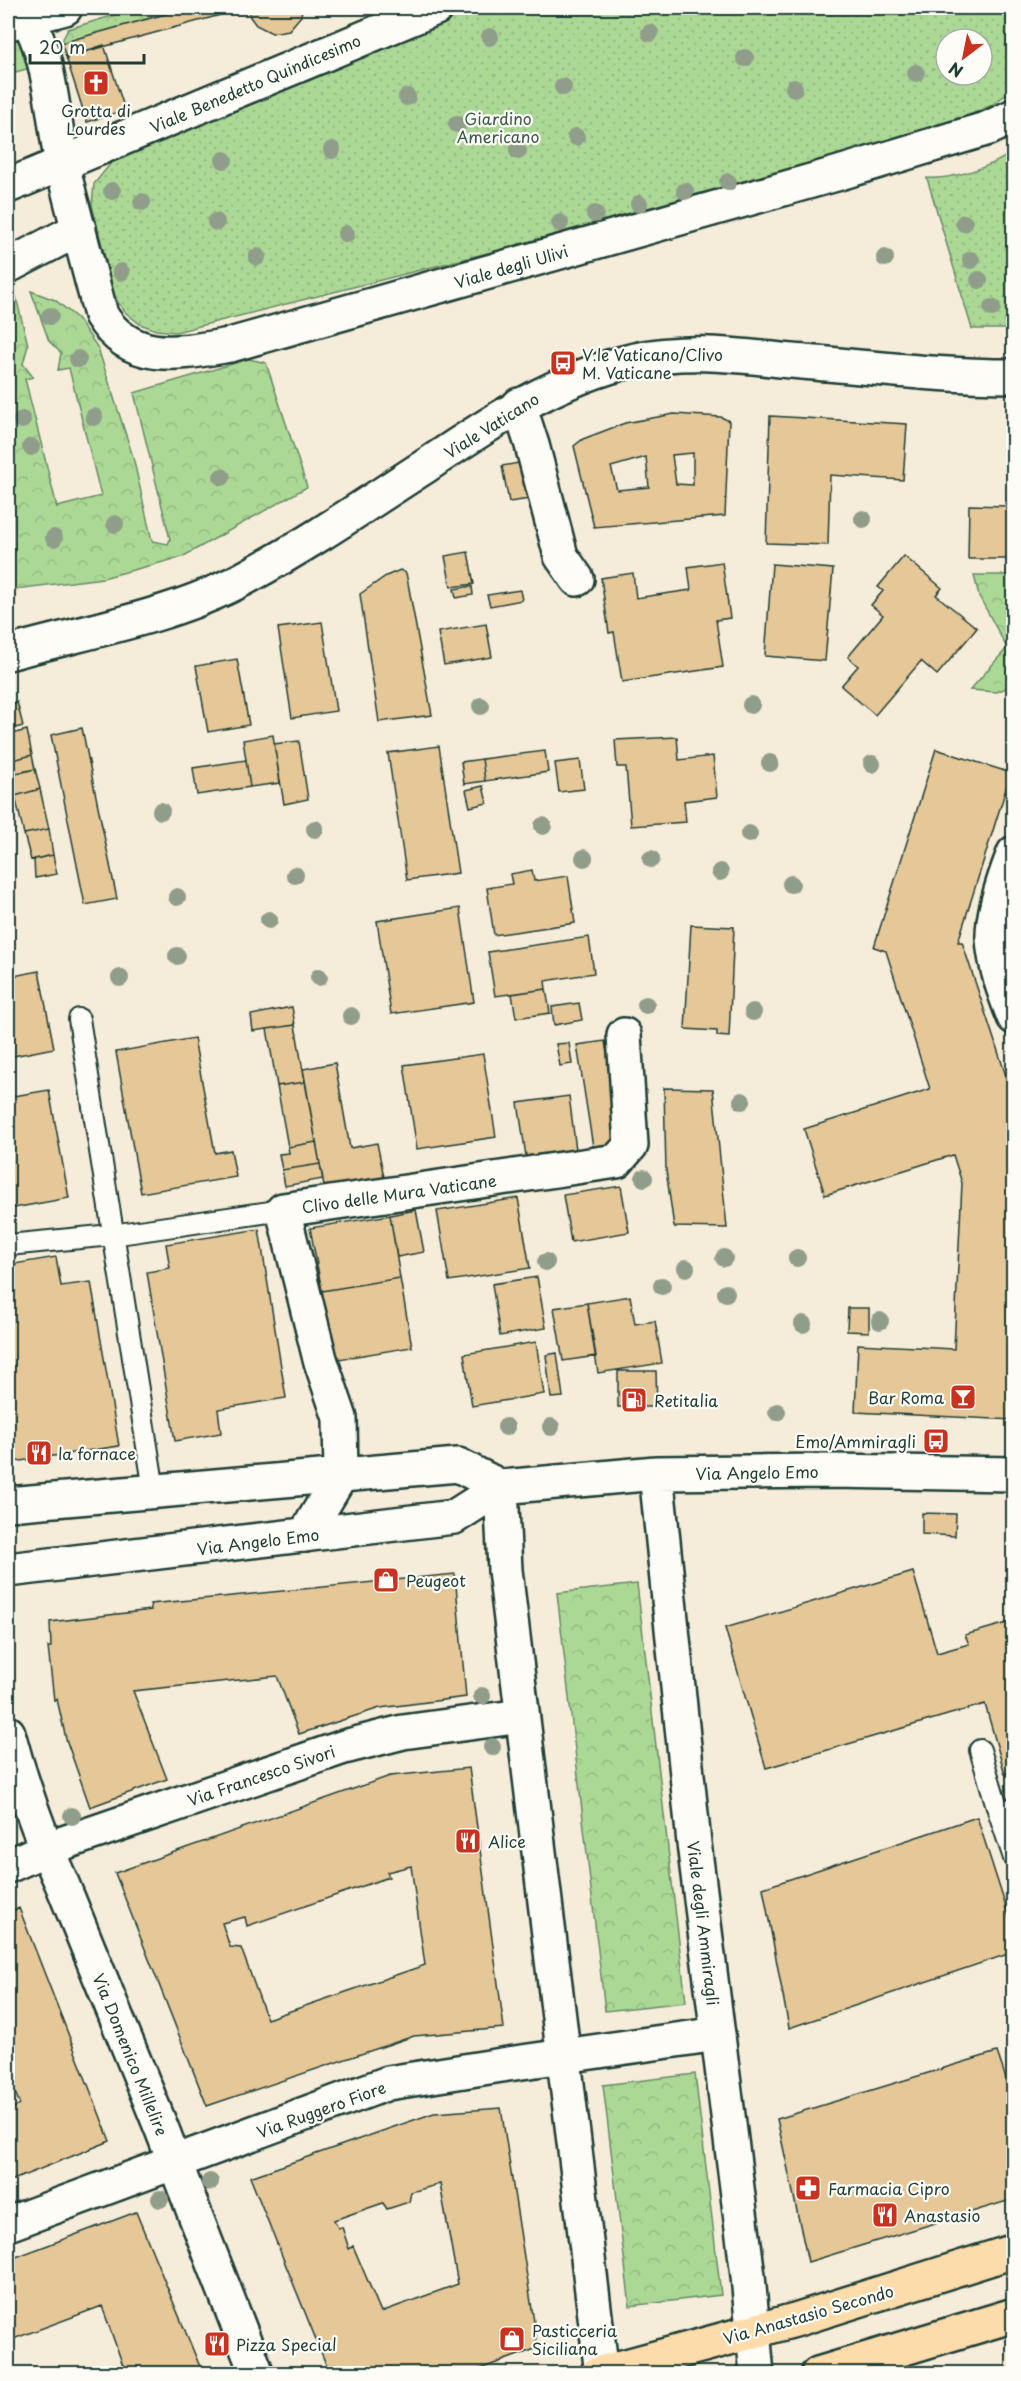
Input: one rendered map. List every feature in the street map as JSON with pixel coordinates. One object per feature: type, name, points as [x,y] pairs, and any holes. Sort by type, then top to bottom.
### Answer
[{"type":"main road","name":"Via Anastasio Secondo","points":[[600,2373],[795,2320],[1014,2251]]},
{"type":"main road","points":[[818,2373],[1014,2315]]},
{"type":"street","points":[[19,16],[66,8]]},
{"type":"street","name":"Viale Benedetto Quindicesimo","points":[[8,186],[436,8]]},
{"type":"street","name":"Viale degli Ulivi","points":[[19,16],[45,64],[62,163],[101,315],[107,326],[124,340],[158,353],[175,354],[230,345],[989,128],[1014,116]]},
{"type":"street","points":[[8,266],[79,229]]},
{"type":"street","name":"Viale Vaticano","points":[[8,653],[165,611],[229,587],[278,560],[519,405],[548,390],[611,366],[637,359],[676,354],[720,354],[903,371],[1014,376]]},
{"type":"street","points":[[519,405],[532,445],[561,556],[578,579]]},
{"type":"street","points":[[1014,853],[1003,883],[993,937],[1002,988],[1014,1017]]},
{"type":"street","name":"Clivo delle Mura Vaticane","points":[[341,1475],[340,1418],[320,1359],[284,1210],[617,1161],[631,1145],[624,1035]]},
{"type":"street","points":[[8,1504],[458,1465],[501,1487],[505,1570],[600,2373]]},
{"type":"street","name":"Via Angelo Emo","points":[[8,1570],[454,1517],[501,1487],[656,1473],[831,1471],[1014,1474]]},
{"type":"street","name":"Viale degli Ammiragli","points":[[656,1473],[691,1815],[758,2373]]},
{"type":"street","points":[[305,1535],[341,1475]]},
{"type":"street","name":"Via Francesco Sivori","points":[[8,1866],[46,1849],[344,1747],[403,1732],[522,1716]]},
{"type":"street","name":"Via Domenico Millelire","points":[[8,1733],[28,1801],[46,1849],[175,2162],[257,2373]]},
{"type":"street","name":"Via Ruggero Fiore","points":[[8,2224],[388,2083],[718,2034]]},
{"type":"lane","points":[[79,1019],[154,1490]]},
{"type":"lane","points":[[8,1245],[112,1235],[284,1210]]},
{"type":"lane","points":[[980,1750],[1006,1811],[1014,1858]]},
{"type":"green space","points":[[139,8],[187,8],[61,43],[68,29]]},
{"type":"green space","name":"Giardino Americano","points":[[477,8],[1013,8],[1013,89],[992,105],[944,127],[507,248],[176,332],[156,330],[140,324],[125,312],[115,298],[92,205],[94,184],[111,163],[423,28]]},
{"type":"green space","points":[[19,39],[34,67],[8,74],[8,42]]},
{"type":"green space","points":[[1013,151],[1013,329],[972,329],[927,178],[948,177],[972,171],[996,162]]},
{"type":"green space","points":[[31,291],[55,300],[77,318],[98,348],[133,457],[152,541],[168,544],[170,539],[134,393],[249,359],[266,363],[307,487],[182,557],[103,578],[8,590],[8,500],[12,488],[8,466],[8,303],[15,293],[28,345],[23,364],[33,377],[25,379],[57,507],[101,496],[69,368],[58,370],[61,353],[49,341]]},
{"type":"green space","points":[[974,575],[1013,575],[1013,685],[997,692],[970,690],[1007,648],[979,596]]},
{"type":"green space","points":[[637,1584],[686,2002],[605,2011],[557,1593]]},
{"type":"green space","points":[[695,2074],[721,2295],[630,2306],[603,2085]]},
{"type":"building","points":[[187,8],[246,8],[66,57],[61,43]]},
{"type":"building","points":[[249,8],[302,8],[301,16],[289,30],[272,33],[256,25],[250,17]]},
{"type":"building","name":"Grotta di Lourdes","points":[[104,45],[125,110],[87,122],[66,57]]},
{"type":"building","points":[[674,414],[721,417],[729,421],[725,516],[594,527],[574,446],[583,439],[625,423]],"holes":[[[693,453],[693,485],[676,484],[672,455]],[[646,457],[649,487],[617,490],[611,467]]]},
{"type":"building","points":[[770,416],[907,424],[903,480],[830,475],[828,545],[766,543]]},
{"type":"building","points":[[524,462],[530,499],[509,502],[502,466]]},
{"type":"building","points":[[1008,476],[1014,476],[1014,559],[968,559],[969,505],[1008,506]]},
{"type":"building","points":[[468,552],[474,584],[451,587],[445,556]]},
{"type":"building","points":[[904,556],[942,588],[936,595],[977,628],[937,675],[921,661],[875,715],[841,686],[858,666],[848,657],[883,615],[871,605],[883,591],[878,587]]},
{"type":"building","points":[[722,562],[730,618],[716,620],[723,667],[622,682],[614,632],[609,633],[601,578],[633,573],[636,598],[691,590],[688,567]]},
{"type":"building","points":[[772,564],[833,569],[825,661],[765,656]]},
{"type":"building","points":[[400,570],[406,573],[432,715],[379,722],[360,594],[386,576]]},
{"type":"building","points":[[472,586],[473,595],[456,598],[454,589]]},
{"type":"building","points":[[520,590],[522,600],[490,606],[487,595]]},
{"type":"building","points":[[322,622],[336,711],[292,718],[278,628]]},
{"type":"building","points":[[486,624],[492,657],[444,665],[438,632]]},
{"type":"building","points":[[237,659],[249,725],[208,732],[196,666]]},
{"type":"building","points":[[17,702],[23,726],[8,730],[8,705]]},
{"type":"building","points":[[82,728],[117,899],[85,905],[51,735]]},
{"type":"building","points":[[27,730],[32,755],[13,760],[8,735]]},
{"type":"building","points":[[273,735],[280,783],[250,787],[243,740]]},
{"type":"building","points":[[677,737],[679,760],[713,756],[717,797],[684,801],[686,822],[631,826],[626,767],[617,767],[615,740]]},
{"type":"building","points":[[299,741],[308,799],[284,804],[274,744]]},
{"type":"building","points":[[439,746],[458,873],[407,880],[388,753]]},
{"type":"building","points":[[936,749],[1011,773],[958,942],[962,942],[1014,1100],[1014,1420],[855,1412],[858,1344],[954,1349],[962,1183],[953,1155],[825,1195],[804,1129],[930,1089],[886,951],[874,947]]},
{"type":"building","points":[[545,751],[548,772],[485,781],[482,759]]},
{"type":"building","points":[[32,755],[35,769],[16,773],[13,760]]},
{"type":"building","points":[[482,759],[485,781],[464,784],[461,762]]},
{"type":"building","points":[[246,760],[250,787],[197,795],[193,768]]},
{"type":"building","points":[[580,760],[584,789],[559,792],[555,763]]},
{"type":"building","points":[[35,769],[40,789],[15,796],[11,775]]},
{"type":"building","points":[[483,786],[487,803],[470,807],[466,790]]},
{"type":"building","points":[[40,789],[49,829],[24,834],[15,796]]},
{"type":"building","points":[[49,829],[53,855],[31,860],[24,834]]},
{"type":"building","points":[[53,855],[57,874],[35,878],[34,859]]},
{"type":"building","points":[[532,870],[534,881],[568,876],[575,923],[494,935],[487,888],[512,884],[510,874]]},
{"type":"building","points":[[460,908],[474,1002],[391,1014],[377,921]]},
{"type":"building","points":[[691,925],[734,927],[729,1037],[717,1036],[717,1031],[685,1029]]},
{"type":"building","points":[[589,937],[594,973],[545,981],[546,989],[495,996],[488,952]]},
{"type":"building","points":[[39,971],[54,1048],[8,1057],[8,977]]},
{"type":"building","points":[[546,989],[550,1013],[516,1018],[512,994]]},
{"type":"building","points":[[579,1003],[582,1020],[554,1025],[552,1007]]},
{"type":"building","points":[[292,1007],[295,1025],[253,1031],[251,1015]]},
{"type":"building","points":[[295,1025],[305,1082],[277,1086],[267,1029]]},
{"type":"building","points":[[194,1038],[215,1153],[231,1150],[236,1177],[141,1193],[116,1052]]},
{"type":"building","points":[[605,1041],[620,1142],[593,1147],[577,1045]]},
{"type":"building","points":[[569,1043],[572,1064],[560,1066],[556,1044]]},
{"type":"building","points":[[483,1054],[496,1137],[417,1149],[404,1065]]},
{"type":"building","points":[[335,1063],[350,1148],[377,1143],[385,1182],[325,1192],[303,1069]]},
{"type":"building","points":[[305,1082],[316,1142],[288,1147],[277,1086]]},
{"type":"building","points":[[664,1088],[713,1089],[727,1228],[674,1227],[666,1170]]},
{"type":"building","points":[[49,1090],[69,1198],[8,1209],[8,1097]]},
{"type":"building","points":[[569,1096],[576,1150],[526,1156],[518,1103]]},
{"type":"building","points":[[316,1142],[320,1164],[282,1170],[279,1154],[289,1153],[288,1147]]},
{"type":"building","points":[[320,1164],[323,1179],[285,1186],[282,1170]]},
{"type":"building","points":[[621,1186],[629,1232],[571,1242],[563,1195]]},
{"type":"building","points":[[518,1198],[530,1268],[449,1281],[437,1211]]},
{"type":"building","points":[[416,1210],[424,1252],[397,1257],[390,1215]]},
{"type":"building","points":[[390,1215],[400,1278],[322,1291],[310,1228]]},
{"type":"building","points":[[259,1229],[286,1398],[218,1409],[221,1433],[175,1441],[147,1272],[170,1268],[166,1244]]},
{"type":"building","points":[[56,1257],[61,1286],[91,1282],[119,1446],[14,1462],[8,1424],[8,1287],[11,1287],[8,1265]]},
{"type":"building","points":[[537,1277],[546,1328],[500,1336],[492,1284]]},
{"type":"building","points":[[400,1278],[412,1347],[333,1360],[322,1291]]},
{"type":"building","points":[[630,1296],[635,1324],[655,1321],[662,1363],[598,1373],[587,1303]]},
{"type":"building","points":[[587,1303],[596,1356],[563,1361],[554,1308]]},
{"type":"building","points":[[848,1308],[869,1308],[869,1332],[847,1331]]},
{"type":"building","points":[[536,1342],[544,1394],[472,1406],[464,1354]]},
{"type":"building","points":[[557,1353],[563,1397],[551,1398],[546,1355]]},
{"type":"building","points":[[618,1371],[656,1371],[657,1407],[618,1407]]},
{"type":"building","points":[[922,1513],[956,1514],[955,1536],[922,1534]]},
{"type":"building","points":[[913,1572],[937,1653],[969,1644],[965,1635],[1014,1621],[1014,1772],[1005,1774],[985,1704],[766,1768],[725,1628]]},
{"type":"building","points":[[455,1574],[466,1697],[380,1708],[299,1734],[277,1676],[133,1691],[167,1779],[90,1807],[66,1739],[57,1699],[54,1700],[48,1647],[51,1647],[50,1622],[151,1610],[150,1604]]},
{"type":"building","points":[[469,1768],[504,2028],[414,2036],[207,2106],[115,1873],[390,1776]],"holes":[[[411,1866],[425,1965],[267,2019],[241,1948],[230,1947],[222,1923],[245,1917],[247,1926],[389,1877],[387,1872]]]},
{"type":"building","points":[[977,1817],[1014,1932],[1014,1952],[789,2028],[763,1888]]},
{"type":"building","points":[[19,1908],[110,2141],[8,2182],[8,2110],[20,2105],[8,2074],[8,1913]]},
{"type":"building","points":[[997,2052],[1014,2102],[1014,2199],[808,2262],[777,2119]]},
{"type":"building","points":[[501,2108],[538,2348],[466,2374],[330,2374],[250,2177],[434,2113]],"holes":[[[440,2184],[458,2284],[381,2312],[353,2246],[349,2249],[342,2227],[338,2228],[334,2220],[383,2203],[387,2209],[409,2202],[411,2192]]]},
{"type":"building","points":[[136,2212],[203,2374],[126,2374],[102,2306],[8,2341],[8,2260]]},
{"type":"place","name":"Grotta di Lourdes","points":[[96,83]]},
{"type":"place","name":"V.le Vaticano/Clivo M. Vaticane","points":[[563,363]]},
{"type":"place","name":"Bar Roma","points":[[963,1397]]},
{"type":"place","name":"Retitalia","points":[[634,1400]]},
{"type":"place","name":"Emo/Ammiragli","points":[[936,1441]]},
{"type":"place","name":"la fornace","points":[[39,1453]]},
{"type":"place","name":"Peugeot","points":[[386,1580]]},
{"type":"place","name":"Alice","points":[[468,1841]]},
{"type":"place","name":"Farmacia Cipro","points":[[808,2188]]},
{"type":"place","name":"Anastasio","points":[[885,2215]]},
{"type":"place","name":"Pasticceria Siciliana","points":[[512,2339]]},
{"type":"place","name":"Pizza Special","points":[[217,2344]]}]
